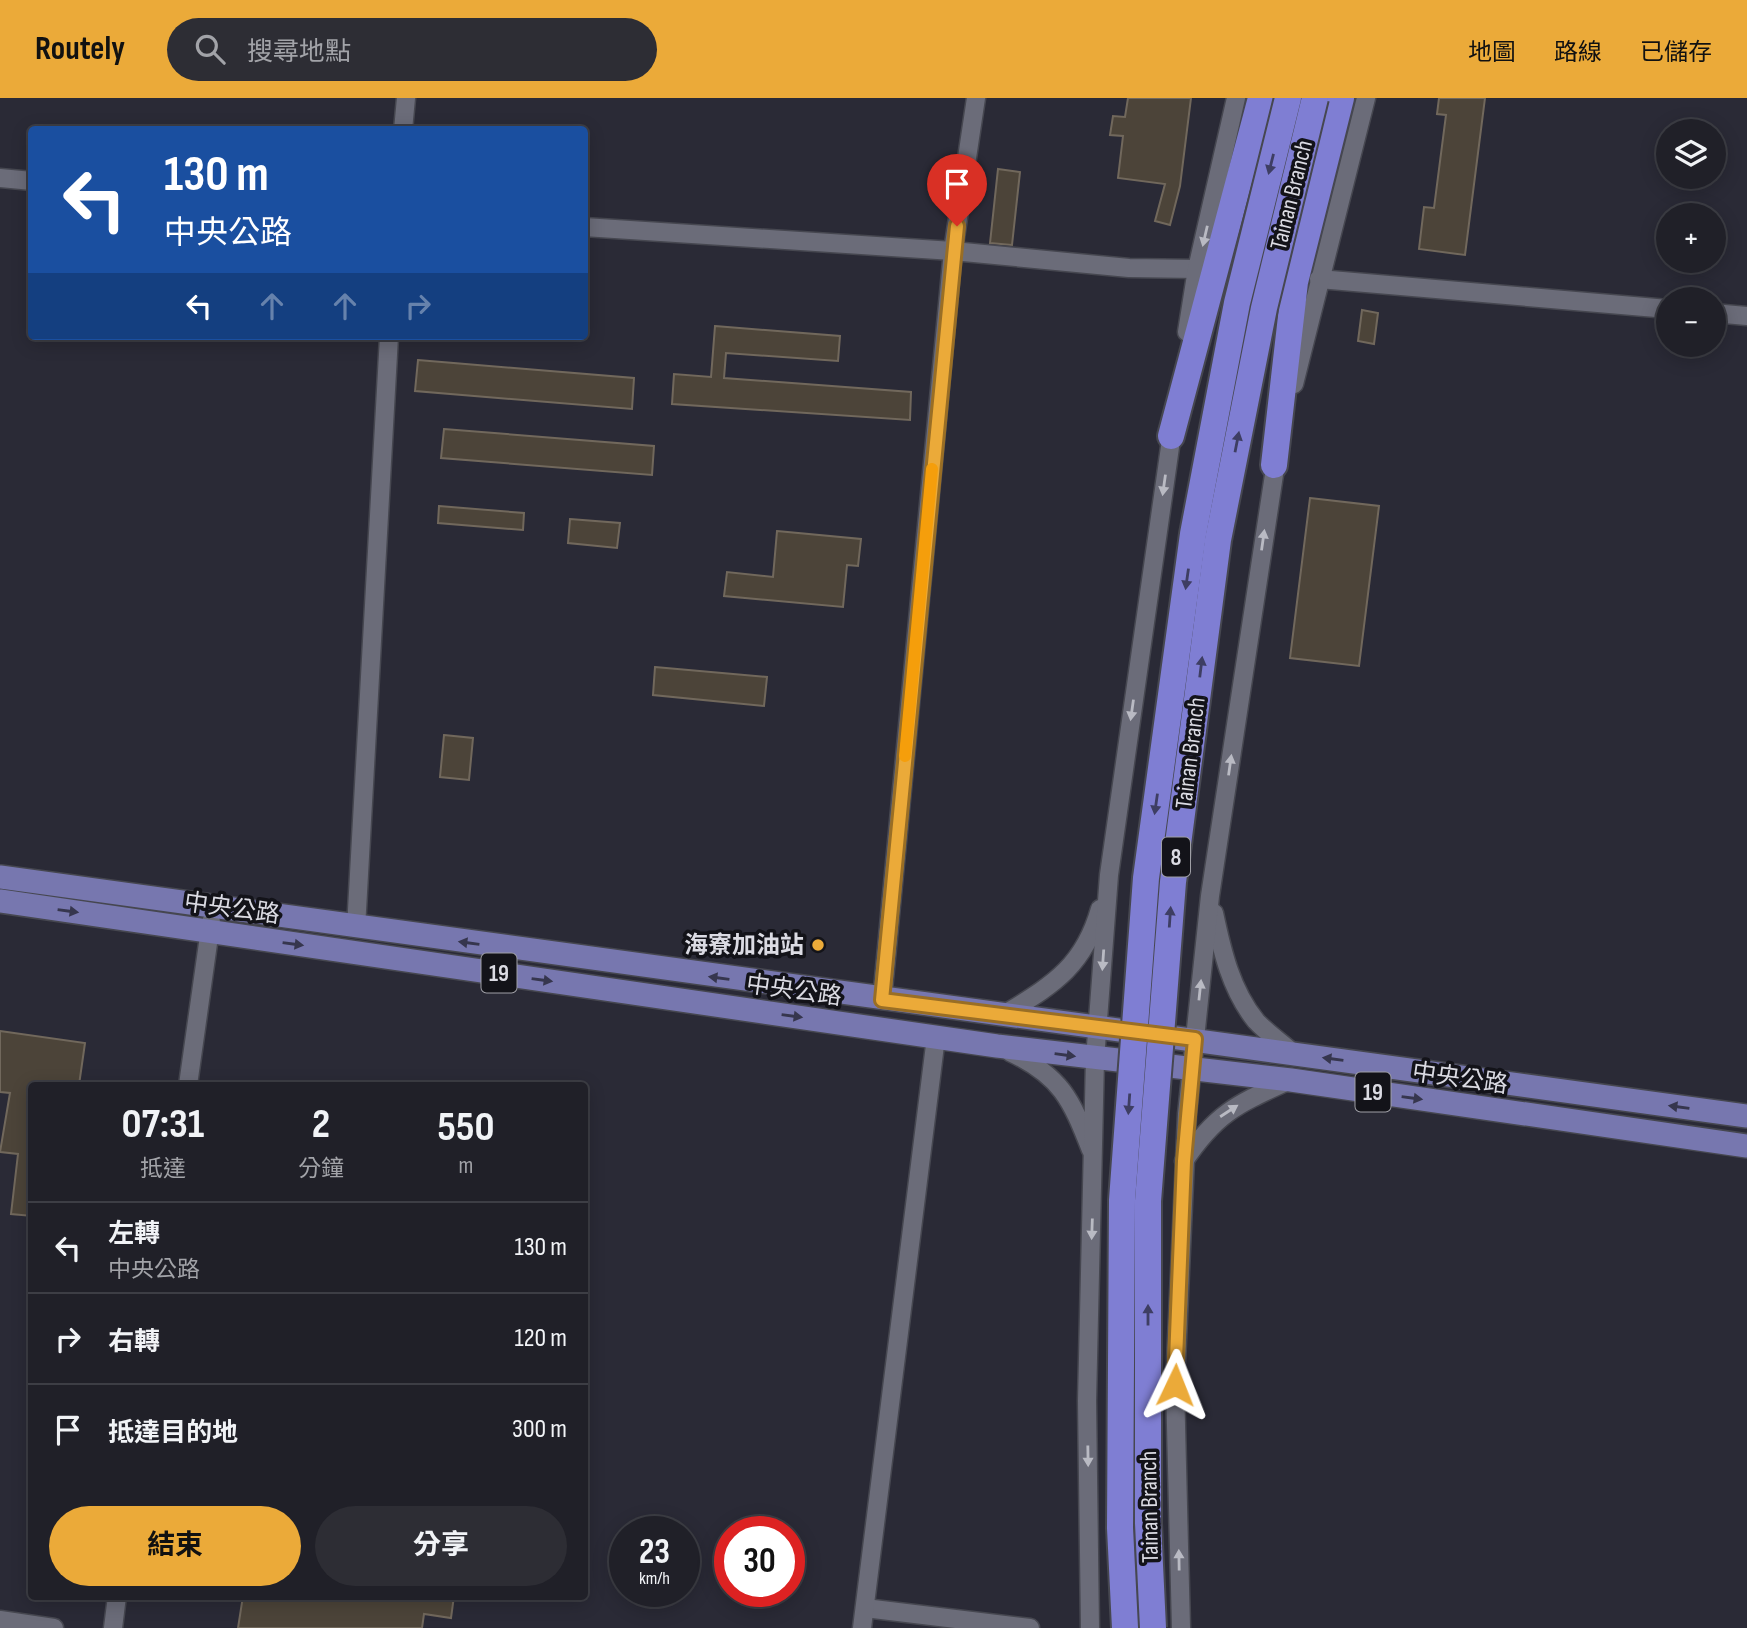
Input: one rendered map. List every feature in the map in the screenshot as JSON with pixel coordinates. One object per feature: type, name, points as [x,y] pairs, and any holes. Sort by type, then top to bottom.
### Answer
[{"type":"highway","points":[[1171,436],[1219,267],[1261,98]]},
{"type":"highway","name":"Tainan Branch","points":[[1125,1628],[1120,1528],[1122,1200],[1146,878],[1193,534],[1237,303],[1288,98]]},
{"type":"highway","name":"Tainan Branch","points":[[1153,1628],[1148,1523],[1148,1201],[1173,882],[1218,540],[1264,308],[1315,98]]},
{"type":"highway","points":[[1274,465],[1296,282],[1341,98]]},
{"type":"main road","name":"中央公路","points":[[0,877],[882,1000],[1195,1039],[1747,1116]]},
{"type":"main road","name":"中央公路","points":[[0,901],[998,1046],[1291,1080],[1747,1146]]},
{"type":"street","points":[[404,126],[406,98]]},
{"type":"street","points":[[882,1000],[953,251],[976,98]]},
{"type":"street","points":[[1090,1628],[1087,1401],[1096,1059],[1109,875],[1197,269],[1237,98]]},
{"type":"street","points":[[1181,1628],[1175,1385],[1184,1161],[1210,896],[1274,465],[1366,98]]},
{"type":"street","points":[[0,178],[28,181]]},
{"type":"street","points":[[588,227],[953,251],[1129,268],[1197,269]]},
{"type":"street","points":[[1319,279],[1656,308]]},
{"type":"street","points":[[1726,314],[1747,316]]},
{"type":"street","points":[[356,928],[390,340]]},
{"type":"street","points":[[1002,1016],[1062,977],[1095,925],[1109,875]]},
{"type":"street","points":[[1210,896],[1224,962],[1243,1001],[1257,1022],[1294,1054]]},
{"type":"street","points":[[188,1082],[213,908]]},
{"type":"street","points":[[862,1628],[936,1037]]},
{"type":"street","points":[[998,1046],[1047,1071],[1062,1089],[1094,1160]]},
{"type":"street","points":[[1184,1161],[1210,1124],[1254,1097],[1291,1080]]},
{"type":"street","points":[[113,1628],[116,1600]]},
{"type":"street","points":[[865,1608],[1030,1628]]},
{"type":"street","points":[[0,1620],[54,1628]]},
{"type":"building","points":[[1128,98],[1191,98],[1180,186],[1170,225],[1155,221],[1165,184],[1118,178],[1123,136],[1110,135],[1113,116],[1125,117]]},
{"type":"building","points":[[1439,98],[1485,98],[1465,255],[1419,249],[1424,207],[1434,208],[1446,115],[1437,114]]},
{"type":"building","points":[[998,169],[1020,172],[1012,245],[990,243]]},
{"type":"building","points":[[1362,310],[1378,313],[1374,344],[1358,341]]},
{"type":"building","points":[[715,326],[840,336],[838,361],[726,353],[724,378],[911,392],[910,420],[672,404],[674,374],[711,377]]},
{"type":"building","points":[[418,360],[634,378],[632,409],[415,391]]},
{"type":"building","points":[[444,429],[654,446],[652,475],[441,458]]},
{"type":"building","points":[[1310,498],[1379,506],[1359,666],[1290,658]]},
{"type":"building","points":[[439,506],[524,513],[523,530],[438,523]]},
{"type":"building","points":[[570,519],[620,523],[617,548],[568,543]]},
{"type":"building","points":[[777,531],[861,539],[858,566],[847,565],[843,607],[724,596],[727,572],[773,577]]},
{"type":"building","points":[[655,667],[767,677],[764,706],[653,695]]},
{"type":"building","points":[[444,735],[473,738],[469,780],[440,777]]},
{"type":"building","points":[[0,1031],[85,1043],[79,1082],[28,1082],[28,1216],[11,1214],[18,1154],[0,1152],[10,1093],[0,1092]]},
{"type":"building","points":[[242,1600],[453,1600],[451,1618],[424,1614],[422,1628],[238,1628]]},
{"type":"slow traffic","points":[[905,756],[932,469]]},
{"type":"place","name":"海寮加油站","points":[[818,945]]},
{"type":"route","points":[[957,226],[882,1000],[1195,1039],[1184,1161],[1175,1385]]}]
